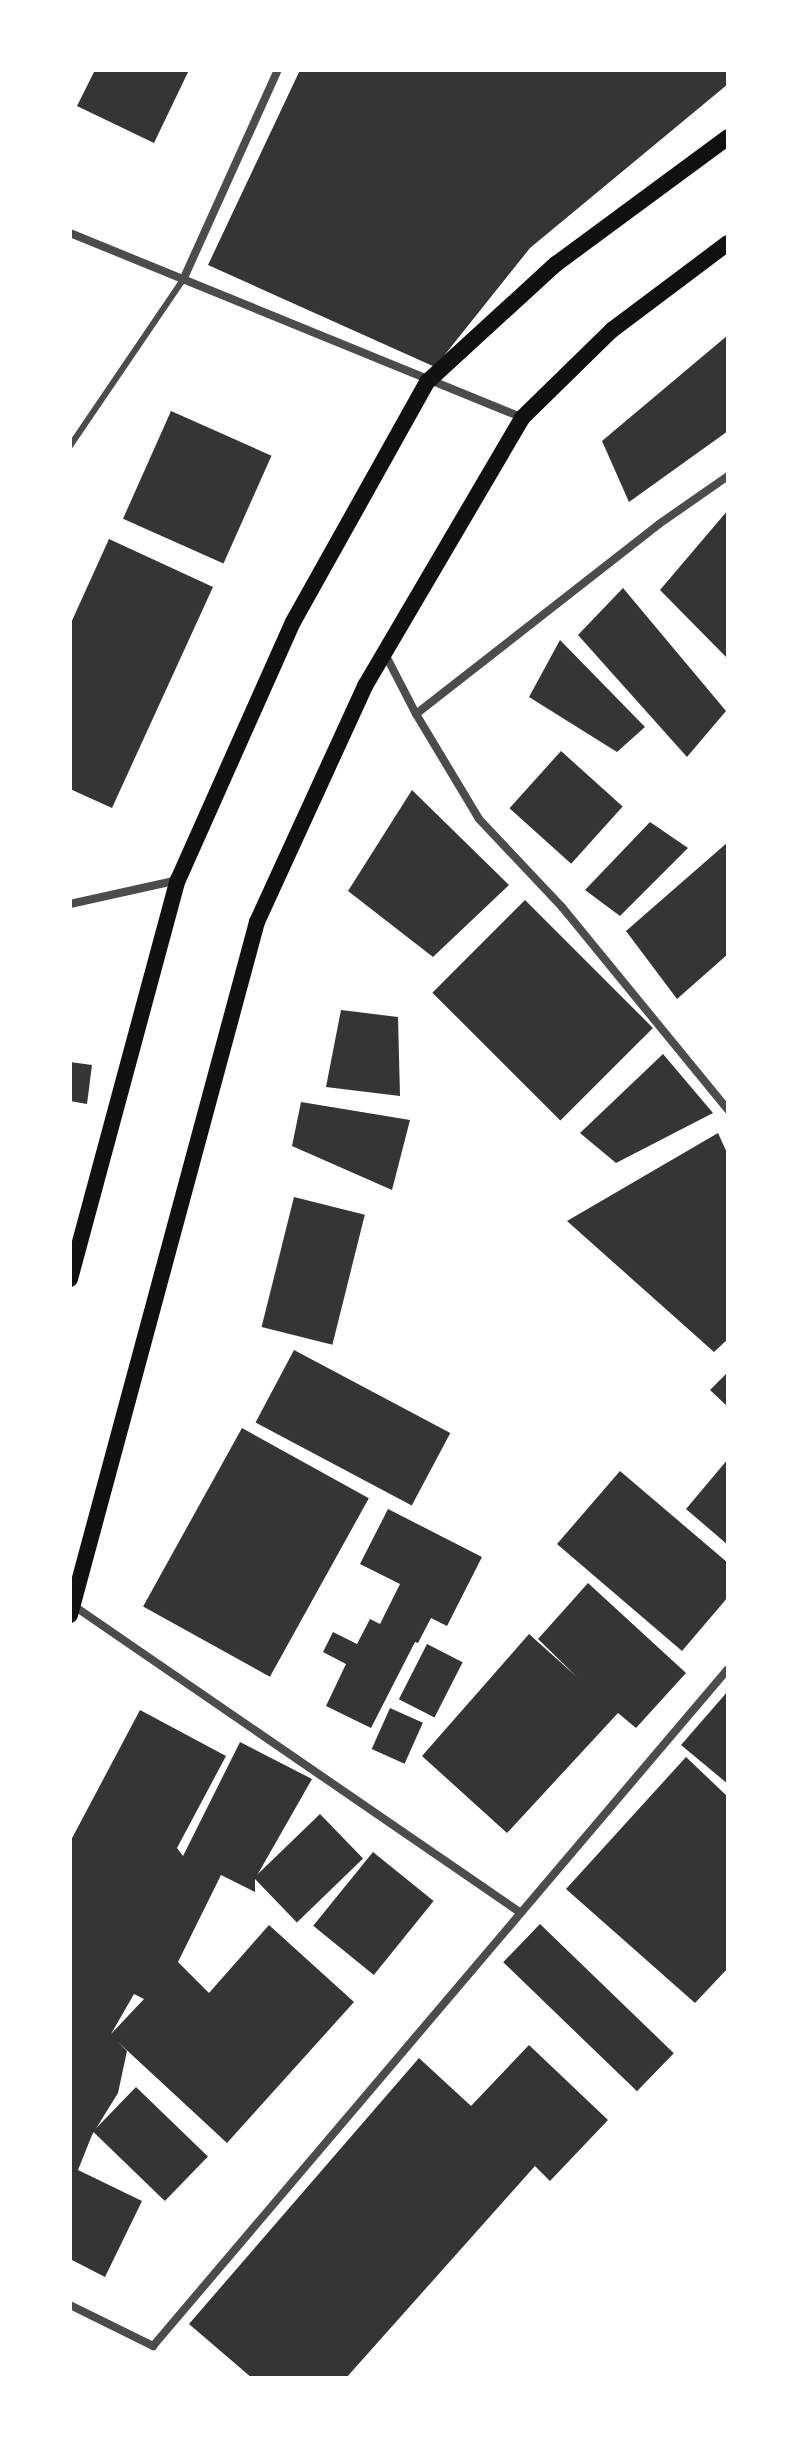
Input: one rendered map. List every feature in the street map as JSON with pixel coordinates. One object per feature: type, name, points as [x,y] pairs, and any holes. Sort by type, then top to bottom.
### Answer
[{"type":"main road","points":[[70,1279],[178,880],[293,622],[427,382],[556,264],[728,137]]},
{"type":"main road","points":[[72,1611],[257,922],[365,686],[522,418],[612,330],[728,243]]},
{"type":"street","points":[[183,280],[278,70]]},
{"type":"street","points":[[70,233],[427,382],[522,418]]},
{"type":"street","points":[[416,714],[659,524],[728,476]]},
{"type":"street","points":[[384,652],[416,714],[479,819],[562,907],[728,1110]]},
{"type":"street","points":[[70,904],[178,880]]},
{"type":"street","points":[[72,1611],[521,1913]]},
{"type":"street","points":[[70,2305],[153,2346],[728,1669]]},
{"type":"lane","points":[[70,446],[183,280]]},
{"type":"building","points":[[95,70],[189,70],[154,143],[77,106]]},
{"type":"building","points":[[300,70],[728,70],[728,84],[530,248],[435,367],[208,265]]},
{"type":"building","points":[[728,335],[728,431],[629,502],[602,441]]},
{"type":"building","points":[[171,411],[271,456],[223,564],[123,519]]},
{"type":"building","points":[[728,510],[728,659],[660,590]]},
{"type":"building","points":[[109,539],[213,587],[112,808],[70,789],[70,625]]},
{"type":"building","points":[[623,588],[726,711],[687,757],[578,635]]},
{"type":"building","points":[[560,640],[645,727],[617,752],[529,697]]},
{"type":"building","points":[[561,751],[623,807],[571,864],[509,808]]},
{"type":"building","points":[[412,790],[509,885],[433,957],[348,891]]},
{"type":"building","points":[[650,822],[688,848],[620,916],[585,890]]},
{"type":"building","points":[[728,842],[728,954],[677,999],[626,931]]},
{"type":"building","points":[[525,900],[653,1028],[560,1121],[432,993]]},
{"type":"building","points":[[341,1010],[398,1017],[400,1096],[326,1087]]},
{"type":"building","points":[[663,1054],[713,1113],[616,1163],[580,1133]]},
{"type":"building","points":[[70,1062],[92,1065],[87,1104],[70,1101]]},
{"type":"building","points":[[301,1102],[410,1120],[392,1190],[292,1146]]},
{"type":"building","points":[[718,1133],[728,1155],[728,1339],[714,1352],[567,1221]]},
{"type":"building","points":[[294,1197],[365,1215],[332,1345],[262,1327]]},
{"type":"building","points":[[294,1350],[450,1433],[412,1505],[256,1422]]},
{"type":"building","points":[[728,1372],[728,1407],[710,1390]]},
{"type":"building","points":[[242,1428],[369,1498],[270,1677],[143,1606]]},
{"type":"building","points":[[728,1459],[728,1545],[686,1509]]},
{"type":"building","points":[[620,1471],[728,1563],[728,1597],[682,1651],[557,1544]]},
{"type":"building","points":[[388,1509],[482,1557],[447,1626],[431,1618],[418,1643],[415,1642],[371,1728],[326,1706],[346,1664],[323,1652],[333,1632],[357,1644],[370,1619],[380,1624],[400,1584],[360,1564]]},
{"type":"building","points":[[588,1583],[686,1673],[636,1728],[618,1713],[507,1833],[422,1756],[529,1634],[577,1677],[538,1639]]},
{"type":"building","points":[[427,1644],[463,1662],[434,1717],[399,1699]]},
{"type":"building","points":[[728,1691],[728,1784],[681,1745]]},
{"type":"building","points":[[390,1708],[423,1723],[405,1764],[372,1749]]},
{"type":"building","points":[[140,1710],[226,1756],[177,1848],[183,1856],[240,1742],[312,1779],[255,1879],[255,1892],[221,1875],[178,1962],[209,1993],[269,1925],[354,2002],[227,2143],[118,2042],[127,2051],[118,2093],[92,2135],[78,2170],[142,2201],[105,2277],[70,2259],[70,1842]],"holes":[[[134,1994],[144,1999],[111,2034]]]},
{"type":"building","points":[[686,1757],[728,1797],[728,1968],[695,2003],[566,1889]]},
{"type":"building","points":[[320,1814],[363,1859],[297,1923],[254,1878]]},
{"type":"building","points":[[373,1852],[434,1901],[374,1975],[313,1926]]},
{"type":"building","points":[[540,1924],[674,2053],[637,2091],[503,1962]]},
{"type":"building","points":[[529,2045],[608,2120],[550,2181],[535,2166],[346,2378],[252,2378],[189,2324],[419,2058],[471,2106]]},
{"type":"building","points":[[136,2087],[208,2156],[165,2201],[93,2132]]}]
